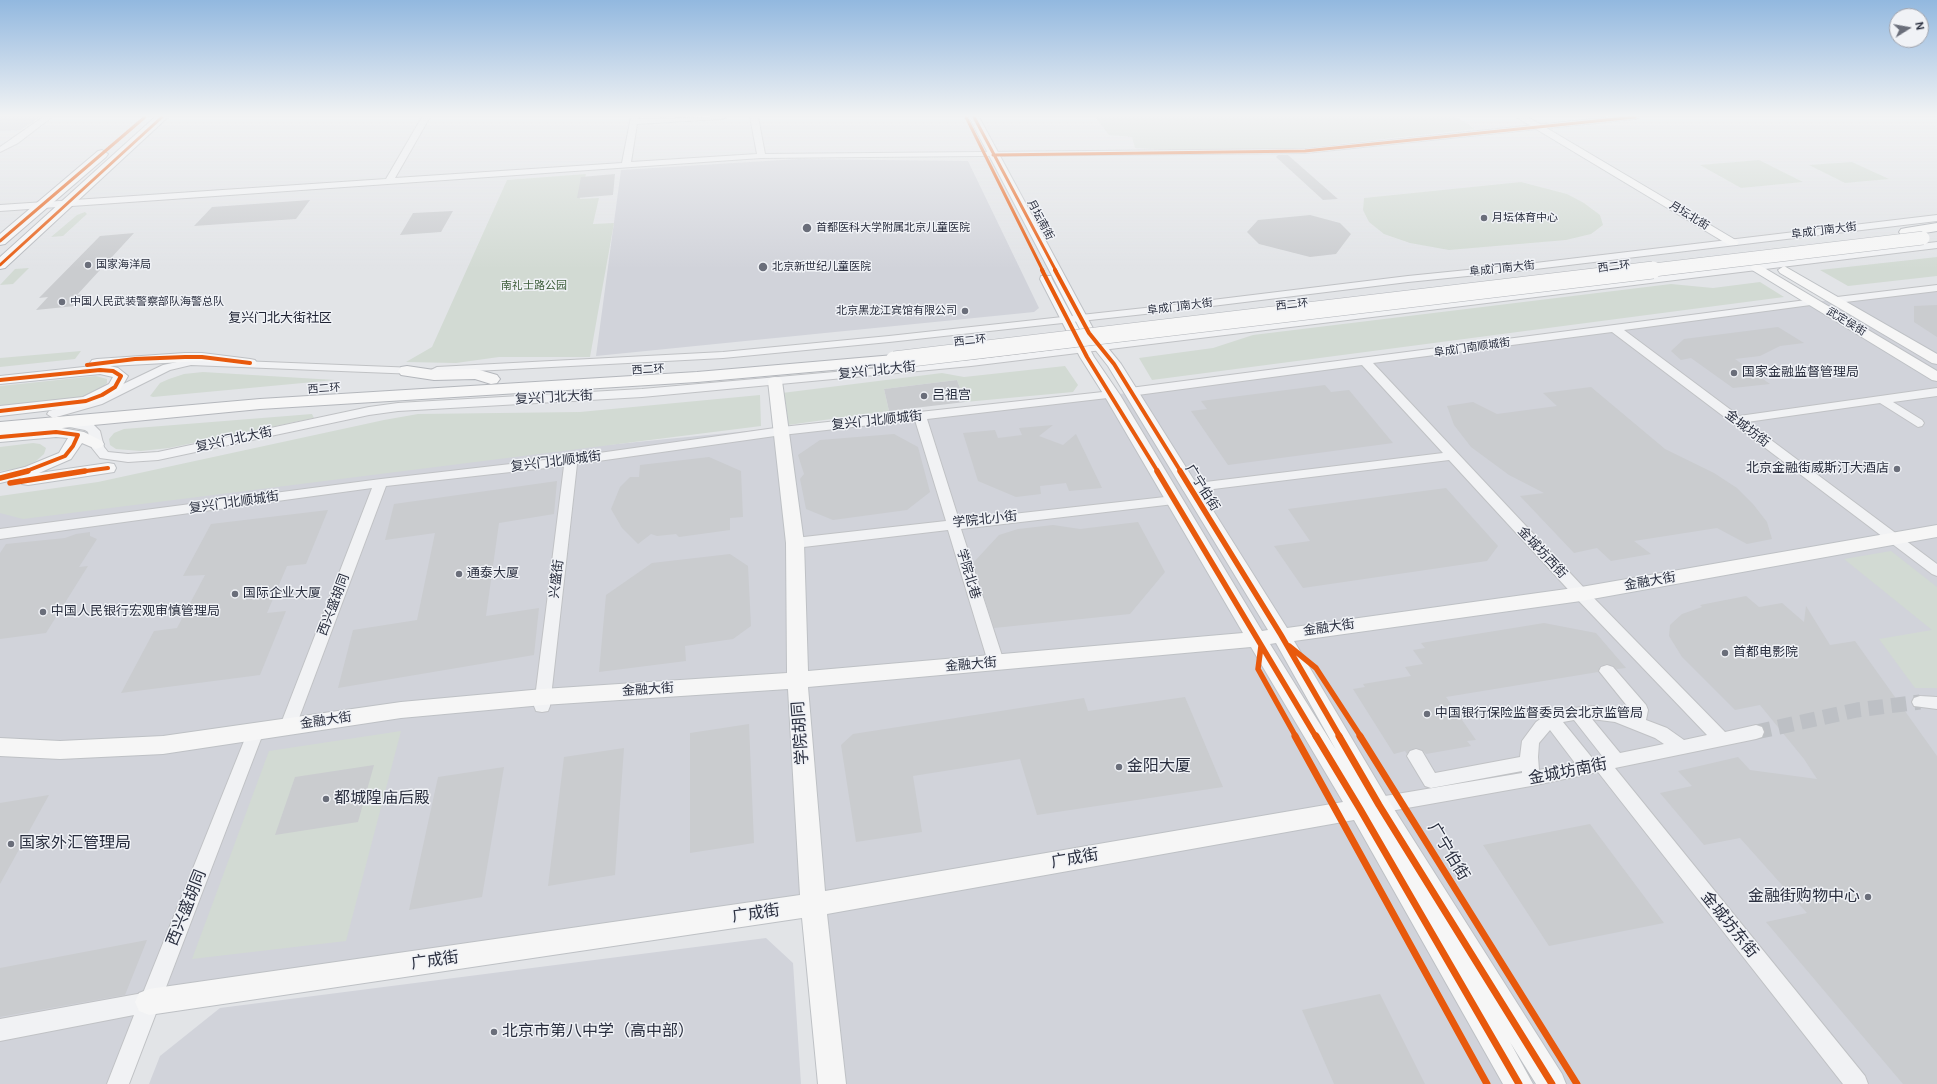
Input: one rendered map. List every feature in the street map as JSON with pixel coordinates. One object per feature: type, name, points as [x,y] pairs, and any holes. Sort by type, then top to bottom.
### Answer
[{"type":"highway","points":[[0,241],[86,168]]},
{"type":"highway","points":[[0,264],[108,168]]},
{"type":"highway","name":"西二环","points":[[892,355],[1937,227]]},
{"type":"highway","name":"西二环","points":[[0,420],[50,419],[260,404],[693,368],[892,355],[1932,240]]},
{"type":"highway","points":[[407,371],[434,375],[476,374],[492,385]]},
{"type":"highway","points":[[369,411],[492,385]]},
{"type":"highway","name":"西二环","points":[[0,428],[50,419]]},
{"type":"main road","name":"月坛南街","points":[[995,168],[1067,320],[1086,341]]},
{"type":"main road","name":"月坛南街","points":[[996,168],[1081,318],[1086,341]]},
{"type":"main road","name":"月坛北街","points":[[1589,168],[1715,244]]},
{"type":"main road","name":"月坛北街","points":[[1607,168],[1733,242]]},
{"type":"main road","name":"武定侯街","points":[[1774,265],[1837,300],[1937,360]]},
{"type":"main road","name":"武定侯街","points":[[1756,267],[1937,377]]},
{"type":"main road","name":"广宁伯街","points":[[1086,341],[1121,394],[1181,494],[1259,642],[1370,807],[1552,1084]]},
{"type":"main road","points":[[0,374],[158,358],[202,357],[250,363]]},
{"type":"main road","points":[[0,380],[100,370],[113,371],[121,376],[115,387],[93,399]]},
{"type":"main road","name":"学院胡同","points":[[775,382],[795,543],[798,684],[813,905],[832,1084]]},
{"type":"main road","points":[[0,411],[93,399],[123,389]]},
{"type":"main road","points":[[0,438],[56,432],[78,435],[96,444]]},
{"type":"main road","points":[[0,478],[30,472],[65,456],[73,446],[78,435]]},
{"type":"main road","points":[[0,484],[108,468]]},
{"type":"main road","name":"广宁伯街","points":[[1181,494],[1283,639],[1370,807],[1518,1084]]},
{"type":"main road","name":"金融大街","points":[[798,684],[1283,639],[1585,598],[1937,531]]},
{"type":"main road","name":"金融大街","points":[[798,684],[996,662],[1259,642]]},
{"type":"main road","points":[[0,758],[44,760],[104,759],[155,755],[254,736],[401,720],[542,702],[798,684]]},
{"type":"main road","name":"金融大街","points":[[0,747],[60,750],[163,745],[254,736],[288,726],[402,710],[542,702]]},
{"type":"main road","name":"广成街","points":[[149,1002],[813,905],[1370,807]]},
{"type":"street","points":[[389,181],[397,168]]},
{"type":"street","points":[[0,208],[588,168]]},
{"type":"street","name":"阜成门南大街","points":[[1067,320],[1937,218]]},
{"type":"street","points":[[1771,238],[1812,260]]},
{"type":"street","points":[[1086,341],[1182,336],[1542,295],[1812,260],[1932,240]]},
{"type":"street","points":[[1733,242],[1774,265]]},
{"type":"street","points":[[1715,244],[1756,267]]},
{"type":"street","points":[[1837,300],[1937,288]]},
{"type":"street","name":"阜成门南顺城街","points":[[1121,394],[1814,302]]},
{"type":"street","points":[[1163,309],[1182,336]]},
{"type":"street","points":[[50,419],[98,401],[123,389],[152,372],[175,364],[191,362],[250,363],[407,371],[723,355],[1067,320]]},
{"type":"street","points":[[1086,341],[1173,322]]},
{"type":"street","name":"金城坊街","points":[[1615,329],[1892,539],[1937,571]]},
{"type":"street","name":"复兴门北大街","points":[[50,419],[89,427],[94,430],[96,444],[104,455],[128,458],[158,456],[369,411],[425,404],[454,408],[502,407],[775,382],[927,366],[971,363],[1086,341]]},
{"type":"street","name":"金城坊西街","points":[[1366,362],[1451,456],[1722,740]]},
{"type":"street","points":[[1736,420],[1937,392]]},
{"type":"street","name":"复兴门北顺城街","points":[[0,534],[381,483],[571,461],[782,431],[1121,394]]},
{"type":"street","points":[[1883,400],[1918,423]]},
{"type":"street","name":"学院北巷","points":[[920,417],[996,662]]},
{"type":"street","points":[[108,468],[158,456]]},
{"type":"street","name":"学院北小街","points":[[795,543],[1181,494],[1451,456]]},
{"type":"street","name":"兴盛街","points":[[542,702],[571,461]]},
{"type":"street","name":"西兴盛胡同","points":[[288,726],[381,483]]},
{"type":"street","points":[[1607,671],[1640,710],[1640,716],[1631,720]]},
{"type":"street","points":[[1920,702],[1937,703]]},
{"type":"street","points":[[1578,713],[1603,765]]},
{"type":"street","points":[[1416,756],[1431,781],[1530,771],[1531,741],[1542,727],[1562,715],[1578,713],[1607,714],[1631,720],[1661,733],[1682,748]]},
{"type":"street","points":[[1552,720],[1603,765]]},
{"type":"street","name":"金城坊南街","points":[[1370,807],[1530,771],[1603,765],[1756,732]]},
{"type":"street","name":"西兴盛胡同","points":[[118,1084],[254,736]]},
{"type":"street","name":"金城坊东街","points":[[1603,765],[1857,1084]]},
{"type":"street","points":[[0,1030],[149,1002]]},
{"type":"shaded area","name":"首都医科大学附属北京儿童医院","points":[[660,168],[971,168],[1039,308],[1034,312],[596,356],[621,170]]},
{"type":"shaded area","points":[[1937,288],[1937,1084],[829,1084],[813,906],[149,1002],[118,1084],[0,1084],[0,505],[1112,395],[1814,302]]},
{"type":"shaded area","name":"北京市第八中学（高中部）","points":[[766,938],[793,963],[801,1084],[149,1084],[160,1056],[220,1008]]},
{"type":"green space","points":[[1705,168],[1774,168],[1803,182],[1741,188]]},
{"type":"green space","points":[[1814,168],[1864,168],[1889,179],[1845,183]]},
{"type":"green space","name":"南礼士路公园","points":[[586,174],[580,199],[599,198],[593,224],[614,223],[590,357],[499,357],[456,363],[406,362],[432,347],[507,180]]},
{"type":"green space","name":"月坛体育中心","points":[[1521,182],[1567,194],[1584,203],[1600,215],[1603,225],[1591,234],[1566,240],[1449,250],[1410,243],[1384,234],[1369,222],[1363,210],[1364,198]]},
{"type":"green space","points":[[85,212],[87,214],[63,236],[51,237],[77,215]]},
{"type":"green space","points":[[1937,257],[1937,276],[1848,286],[1820,270]]},
{"type":"green space","points":[[29,268],[13,284],[0,285],[15,269]]},
{"type":"green space","points":[[1760,282],[1784,297],[1152,380],[1139,358],[1213,348],[1253,335],[1671,284],[1713,288]]},
{"type":"green space","points":[[81,351],[75,359],[0,367],[0,358]]},
{"type":"green space","points":[[1065,366],[1078,385],[1073,392],[965,402],[957,380],[884,389],[889,411],[788,425],[782,393],[942,373],[964,377]]},
{"type":"green space","points":[[203,372],[335,380],[153,397],[150,396],[160,383],[184,374]]},
{"type":"green space","points":[[96,376],[107,379],[107,383],[102,388],[82,397],[0,406],[0,386]]},
{"type":"green space","points":[[760,395],[761,426],[23,519],[0,513],[0,496],[98,482],[418,414],[580,412]]},
{"type":"green space","points":[[312,414],[314,418],[169,448],[141,451],[116,449],[110,445],[109,439],[114,433],[124,429]]},
{"type":"green space","points":[[33,443],[40,444],[46,448],[44,454],[36,461],[22,468],[0,471],[0,447]]},
{"type":"green space","points":[[1891,551],[1937,587],[1937,688],[1915,688],[1879,639],[1932,630],[1844,559]]},
{"type":"green space","points":[[401,731],[346,941],[192,959],[269,751]]},
{"type":"building","points":[[1288,168],[1302,168],[1338,199],[1323,200]]},
{"type":"building","points":[[615,174],[613,195],[577,198],[581,177]]},
{"type":"building","points":[[310,200],[296,219],[194,226],[212,207]]},
{"type":"building","points":[[453,211],[441,232],[400,235],[413,213]]},
{"type":"building","points":[[1310,215],[1340,223],[1351,234],[1336,254],[1310,257],[1259,244],[1247,232],[1258,220]]},
{"type":"building","name":"国家海洋局","points":[[134,233],[77,295],[87,294],[75,306],[36,310],[48,297],[39,298],[100,236]]},
{"type":"building","points":[[1937,305],[1937,337],[1914,322],[1914,306]]},
{"type":"building","points":[[1778,327],[1804,343],[1780,346],[1760,356],[1735,359],[1770,384],[1733,388],[1691,358],[1681,360],[1671,351],[1684,339]]},
{"type":"building","name":"吕祖宫","points":[[957,380],[965,402],[889,411],[884,389]]},
{"type":"building","points":[[1325,385],[1331,392],[1349,390],[1393,443],[1228,465],[1191,411],[1207,409],[1201,401]]},
{"type":"building","points":[[1591,387],[1665,449],[1714,473],[1737,488],[1753,504],[1767,522],[1772,539],[1747,544],[1717,528],[1634,541],[1651,554],[1611,561],[1597,548],[1574,553],[1520,496],[1544,493],[1509,475],[1471,447],[1454,425],[1447,406],[1473,402],[1497,414],[1557,406],[1543,393]]},
{"type":"building","points":[[1053,425],[1039,436],[1063,445],[1076,434],[1102,488],[1069,491],[1066,483],[1040,486],[1041,494],[1016,497],[978,481],[963,433],[995,430],[998,438],[1022,435],[1019,428]]},
{"type":"building","points":[[894,434],[918,447],[930,492],[907,510],[833,520],[806,509],[800,479],[804,474],[798,455],[820,440]]},
{"type":"building","points":[[709,457],[741,471],[743,517],[730,518],[730,530],[679,537],[676,534],[657,536],[651,534],[638,544],[622,528],[611,509],[620,487],[630,477],[639,477],[640,465]]},
{"type":"building","name":"通泰大厦","points":[[557,481],[554,514],[499,523],[486,616],[539,608],[534,655],[338,688],[353,630],[417,620],[435,533],[385,540],[394,504]]},
{"type":"building","points":[[1446,488],[1498,546],[1487,561],[1303,588],[1274,546],[1310,541],[1288,509]]},
{"type":"building","name":"国际企业大厦","points":[[328,510],[306,564],[287,566],[267,613],[286,611],[260,675],[121,693],[154,631],[177,628],[205,575],[183,576],[211,524]]},
{"type":"building","points":[[1138,522],[1165,572],[1130,614],[994,628],[973,563],[999,535],[1018,529],[1053,525],[1080,529]]},
{"type":"building","points":[[90,532],[90,536],[97,539],[79,567],[88,566],[46,633],[0,639],[0,553],[6,544],[65,538],[76,534]]},
{"type":"building","points":[[730,554],[748,566],[751,626],[733,639],[685,646],[686,661],[599,672],[606,595],[652,563]]},
{"type":"building","name":"金融街购物中心","points":[[1746,596],[1759,607],[1782,603],[1804,622],[1806,606],[1830,645],[1855,641],[1937,756],[1937,1084],[1903,1084],[1766,922],[1807,913],[1740,838],[1704,845],[1660,793],[1692,786],[1678,771],[1738,757],[1750,770],[1817,779],[1804,759],[1760,705],[1735,710],[1682,657],[1669,636],[1670,625],[1682,614],[1702,607],[1700,605]]},
{"type":"building","points":[[1544,623],[1596,633],[1626,668],[1617,669],[1607,664],[1600,666],[1598,672],[1446,697],[1476,740],[1467,741],[1471,746],[1426,754],[1422,750],[1416,748],[1410,750],[1407,754],[1405,751],[1394,754],[1353,689],[1365,687],[1363,684],[1411,676],[1405,667],[1423,664],[1413,650],[1425,648],[1421,643]]},
{"type":"building","name":"金阳大厦","points":[[1185,697],[1223,787],[1037,815],[1020,759],[913,776],[922,832],[856,842],[841,745],[853,734],[1084,698],[1088,711]]},
{"type":"building","points":[[749,724],[754,843],[690,853],[690,733]]},
{"type":"building","points":[[624,748],[615,875],[548,886],[564,757]]},
{"type":"building","name":"都城隍庙后殿","points":[[374,765],[358,822],[275,835],[295,777]]},
{"type":"building","points":[[504,767],[482,897],[409,910],[438,777]]},
{"type":"building","name":"国家外汇管理局","points":[[49,795],[0,884],[0,803]]},
{"type":"building","points":[[1590,824],[1664,923],[1549,946],[1483,845]]},
{"type":"building","points":[[147,940],[125,995],[0,1017],[0,968]]},
{"type":"building","points":[[1380,994],[1425,1084],[1334,1084],[1302,1010]]},
{"type":"tunnel","points":[[1756,732],[1857,710],[1920,702]]},
{"type":"cycle path","points":[[0,241],[86,168]]},
{"type":"cycle path","points":[[0,265],[107,168]]},
{"type":"cycle path","points":[[991,168],[1087,357],[1112,395],[1360,809],[1519,1084]]},
{"type":"cycle path","points":[[1001,168],[1089,333],[1114,364],[1281,635],[1379,805],[1552,1084]]},
{"type":"cycle path","points":[[87,365],[135,359],[185,357],[202,357],[250,363]]},
{"type":"cycle path","points":[[0,380],[100,370],[113,371],[121,376],[115,387],[102,395],[86,401],[0,411]]},
{"type":"cycle path","points":[[0,437],[56,432],[78,435],[73,446],[65,456],[30,471],[0,478]]},
{"type":"cycle path","points":[[10,483],[108,468]]},
{"type":"cycle path","points":[[1261,646],[1258,669],[1487,1084]]},
{"type":"cycle path","points":[[1289,646],[1316,668],[1402,801],[1533,1016],[1577,1084]]},
{"type":"place","name":"月坛体育中心","points":[[1484,218]]},
{"type":"place","name":"首都医科大学附属北京儿童医院","points":[[807,228]]},
{"type":"place","name":"国家海洋局","points":[[88,265]]},
{"type":"place","name":"北京新世纪儿童医院","points":[[763,267]]},
{"type":"place","name":"中国人民武装警察部队海警总队","points":[[62,302]]},
{"type":"place","name":"北京黑龙江宾馆有限公司","points":[[965,311]]},
{"type":"place","name":"国家金融监督管理局","points":[[1734,373]]},
{"type":"place","name":"吕祖宫","points":[[924,396]]},
{"type":"place","name":"北京金融街威斯汀大酒店","points":[[1897,469]]},
{"type":"place","name":"通泰大厦","points":[[459,574]]},
{"type":"place","name":"国际企业大厦","points":[[235,594]]},
{"type":"place","name":"中国人民银行宏观审慎管理局","points":[[43,612]]},
{"type":"place","name":"首都电影院","points":[[1725,653]]},
{"type":"place","name":"中国银行保险监督委员会北京监管局","points":[[1427,714]]},
{"type":"place","name":"金阳大厦","points":[[1119,767]]},
{"type":"place","name":"都城隍庙后殿","points":[[326,799]]},
{"type":"place","name":"国家外汇管理局","points":[[11,844]]},
{"type":"place","name":"金融街购物中心","points":[[1868,897]]},
{"type":"place","name":"北京市第八中学（高中部）","points":[[494,1032]]},
{"type":"district","name":"复兴门北大街社区","points":[[280,319]]}]
